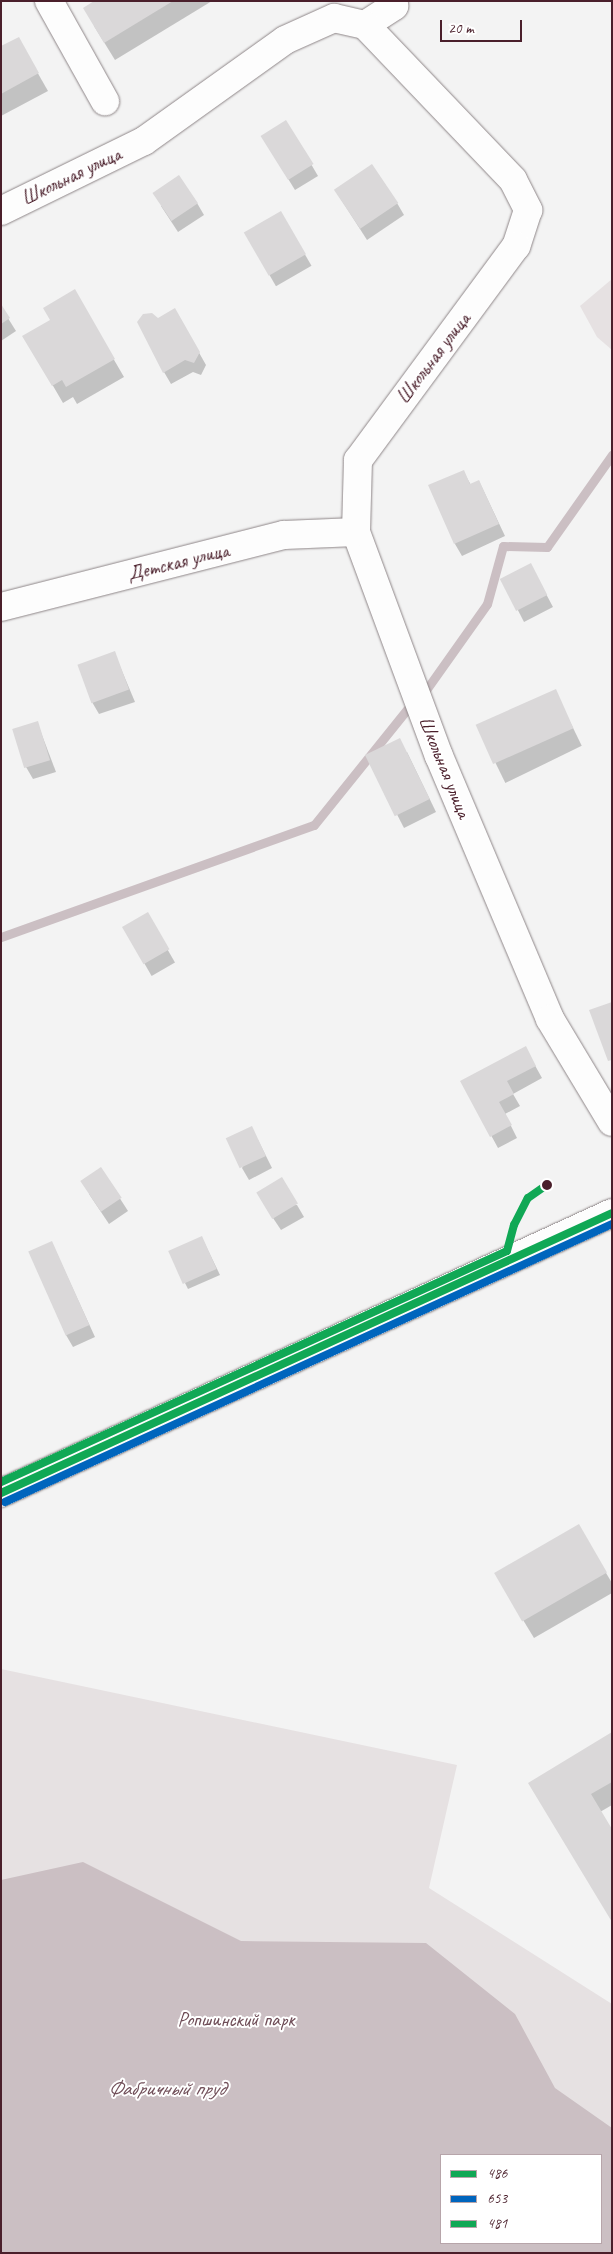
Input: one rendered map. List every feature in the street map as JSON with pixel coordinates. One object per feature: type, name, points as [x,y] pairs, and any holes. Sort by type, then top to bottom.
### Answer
[{"type":"street","points":[[49,1],[105,101]]},
{"type":"street","points":[[365,25],[397,3]]},
{"type":"street","name":"Школьная улица","points":[[1,211],[144,140],[285,40],[334,18],[365,25],[513,180],[528,210],[516,246],[358,460],[356,532],[439,756],[550,1018],[612,1122]]},
{"type":"street","name":"Детская улица","points":[[1,607],[284,535],[356,532]]},
{"type":"street","points":[[1,1493],[612,1213]]},
{"type":"green space","points":[[612,279],[612,350],[597,337],[580,306]]},
{"type":"green space","name":"Фабричный пруд","points":[[1,1669],[457,1765],[429,1888],[612,2004],[612,2253],[1,2253]]},
{"type":"water","name":"Фабричный пруд","points":[[83,1862],[241,1941],[426,1943],[515,2014],[555,2088],[612,2128],[612,2253],[1,2253],[1,1880]]},
{"type":"building","points":[[94,1],[173,1],[104,43],[83,8]]},
{"type":"building","points":[[19,37],[39,73],[1,94],[1,46]]},
{"type":"building","points":[[286,120],[314,164],[288,180],[261,136]]},
{"type":"building","points":[[372,164],[398,203],[360,229],[334,190]]},
{"type":"building","points":[[179,175],[198,203],[171,221],[152,193]]},
{"type":"building","points":[[281,211],[306,254],[269,276],[244,232]]},
{"type":"building","points":[[75,289],[115,359],[66,387],[62,380],[52,386],[22,336],[50,320],[43,308]]},
{"type":"building","points":[[1,304],[10,318],[1,324]]},
{"type":"building","points":[[175,308],[200,352],[194,363],[185,360],[163,373],[137,322],[143,314],[152,313],[158,318]]},
{"type":"building","points":[[464,470],[470,484],[479,480],[499,524],[454,544],[428,485]]},
{"type":"building","points":[[531,563],[547,595],[516,611],[500,579]]},
{"type":"building","points":[[115,651],[129,690],[91,703],[77,665]]},
{"type":"building","points":[[556,689],[573,728],[493,764],[476,725]]},
{"type":"building","points":[[38,721],[50,760],[24,768],[12,729]]},
{"type":"building","points":[[400,738],[430,799],[395,816],[365,755]]},
{"type":"building","points":[[148,912],[170,949],[144,964],[122,927]]},
{"type":"building","points":[[612,1002],[612,1060],[608,1061],[589,1010]]},
{"type":"building","points":[[526,1046],[536,1066],[507,1081],[514,1094],[499,1102],[512,1125],[490,1137],[460,1081]]},
{"type":"building","points":[[252,1126],[266,1156],[240,1168],[226,1138]]},
{"type":"building","points":[[101,1167],[122,1198],[101,1212],[80,1181]]},
{"type":"building","points":[[282,1177],[298,1204],[272,1219],[256,1192]]},
{"type":"building","points":[[202,1236],[217,1269],[183,1284],[168,1251]]},
{"type":"building","points":[[52,1241],[89,1325],[66,1336],[28,1252]]},
{"type":"building","points":[[579,1524],[607,1572],[522,1621],[494,1573]]},
{"type":"building","points":[[612,1732],[612,1782],[591,1794],[612,1829],[612,1922],[528,1783]]},
{"type":"waterway","points":[[426,690],[487,604],[503,546],[547,547],[612,455]]},
{"type":"waterway","points":[[1,937],[314,825],[408,708]]},
{"type":"transit line","name":"481","points":[[1,1482],[507,1251],[514,1225],[528,1198],[548,1184]]},
{"type":"transit line","name":"486","points":[[1,1493],[612,1213]]},
{"type":"transit line","name":"653","points":[[5,1502],[612,1224]]},
{"type":"park label","name":"Ропшинский парк","points":[[236,2019]]}]
